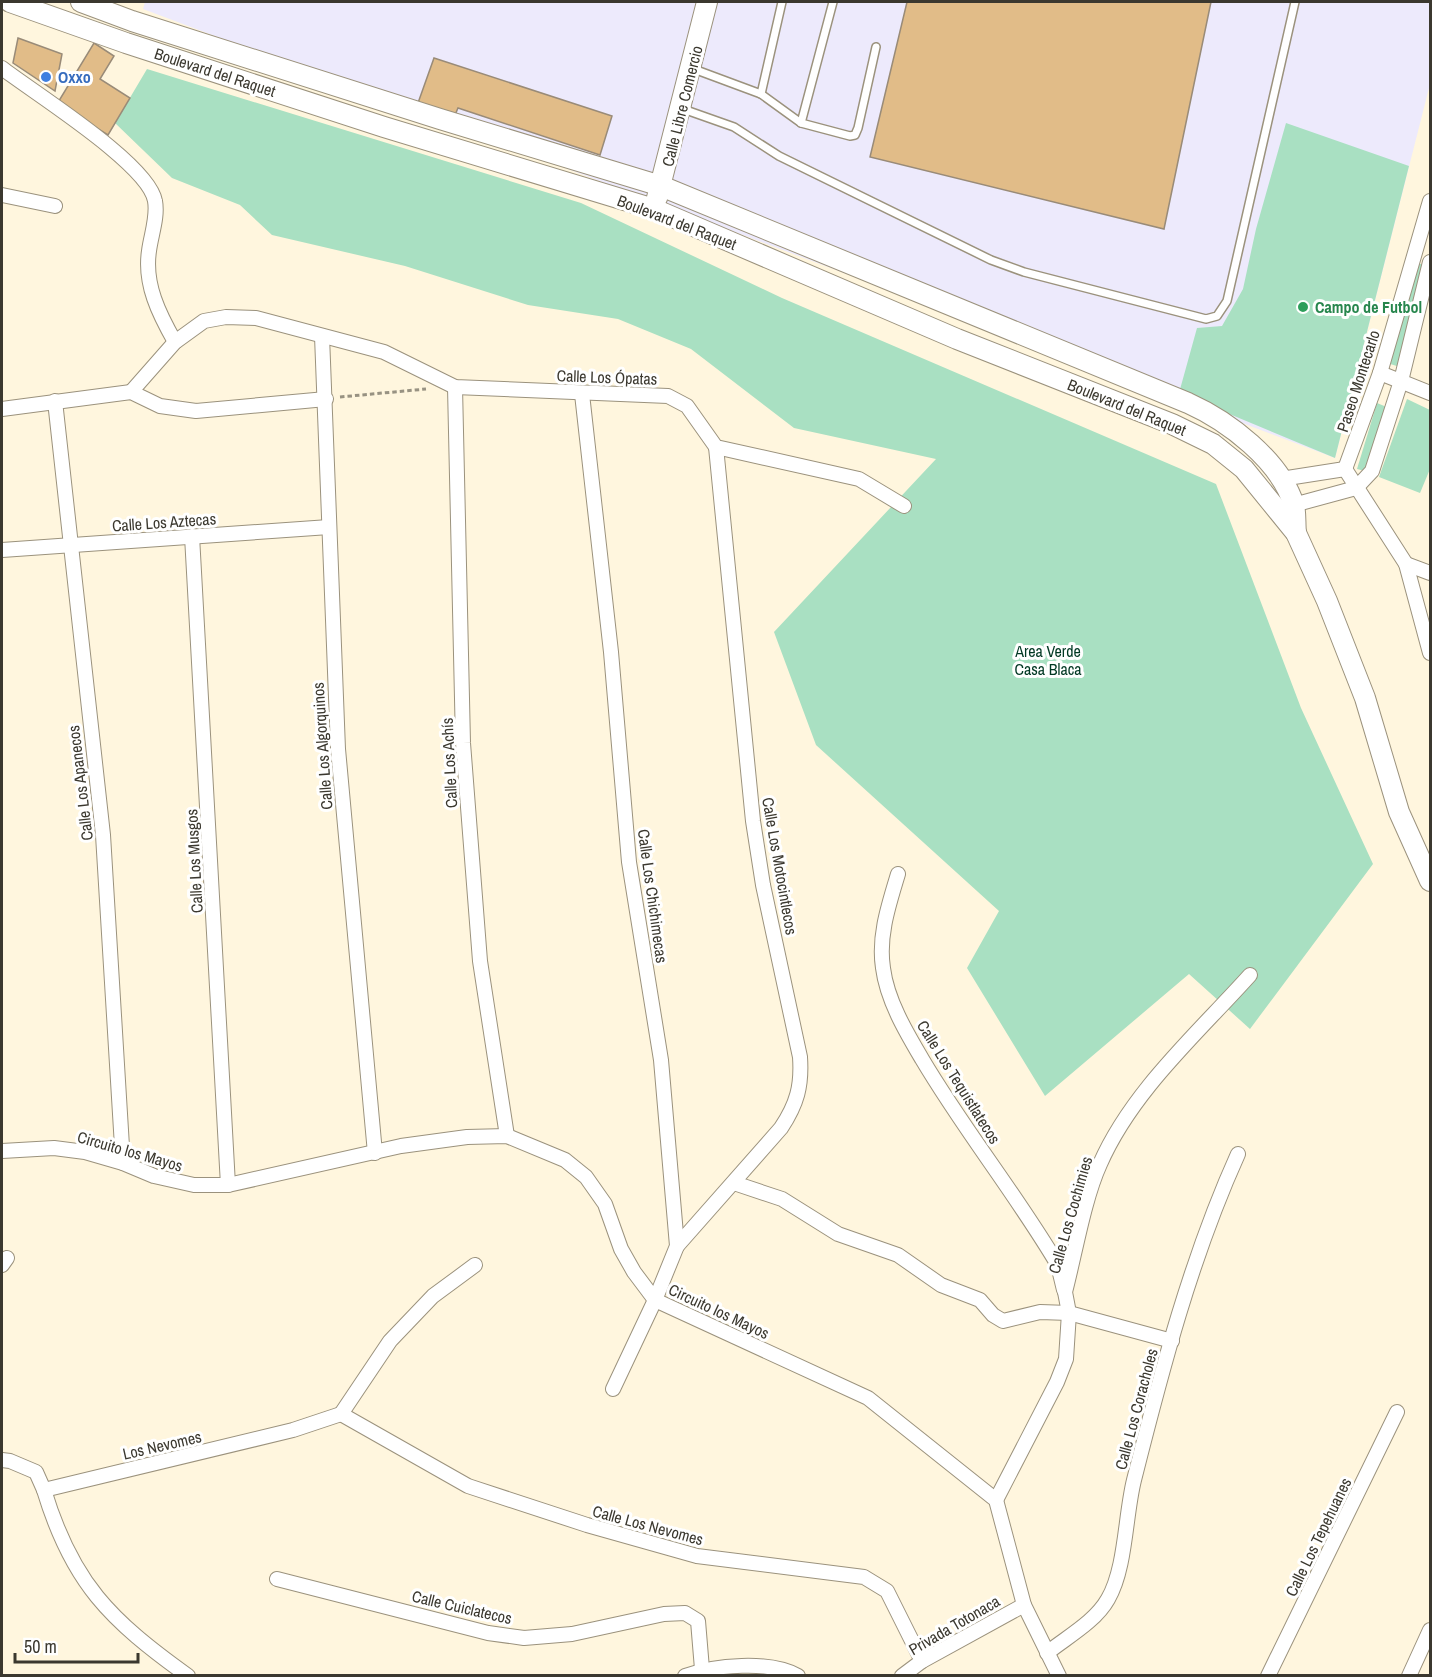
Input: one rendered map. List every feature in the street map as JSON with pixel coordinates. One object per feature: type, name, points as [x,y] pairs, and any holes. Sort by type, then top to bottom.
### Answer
[{"type":"street","points":[[2,14],[10,2]]},
{"type":"street","name":"Boulevard del Raquet","points":[[10,2],[126,43],[384,127],[654,209],[957,339],[1172,424],[1213,444],[1244,469],[1285,508]]},
{"type":"street","name":"Boulevard del Raquet","points":[[81,2],[132,21],[440,119],[661,186],[1188,402],[1226,423],[1248,441],[1281,479],[1285,508],[1327,601],[1365,698],[1399,812],[1431,881]]},
{"type":"street","name":"Calle Libre Comercio","points":[[654,209],[707,2]]},
{"type":"street","points":[[126,43],[132,21]]},
{"type":"street","points":[[2,68],[127,161],[147,182],[155,201],[148,255],[149,276],[154,299],[175,342]]},
{"type":"street","points":[[2,195],[55,206]]},
{"type":"street","name":"Paseo Montecarlo","points":[[1345,469],[1380,373],[1425,234],[1431,201]]},
{"type":"street","points":[[1285,508],[1356,488],[1372,471],[1401,381],[1431,262]]},
{"type":"street","points":[[957,339],[966,312]]},
{"type":"street","name":"Calle Los Ópatas","points":[[131,392],[175,342],[204,321],[226,317],[256,318],[384,352],[454,387],[668,396],[687,406],[716,447]]},
{"type":"street","name":"Calle Los Algorquinos","points":[[322,336],[338,749],[375,1152]]},
{"type":"street","points":[[1380,373],[1431,393]]},
{"type":"street","name":"Calle Los Achís","points":[[454,387],[463,742],[480,961],[507,1136]]},
{"type":"street","points":[[2,409],[131,392],[160,406],[196,411],[326,399]]},
{"type":"street","name":"Calle Los Chichimecas","points":[[582,394],[611,652],[630,862],[661,1060],[677,1246],[655,1300],[613,1389]]},
{"type":"street","name":"Calle Los Apanecos","points":[[55,401],[69,545],[103,835],[123,1163]]},
{"type":"street","points":[[1213,444],[1226,423]]},
{"type":"street","points":[[716,447],[859,479],[904,506]]},
{"type":"street","name":"Calle Los Motocintlecos","points":[[677,1246],[781,1128],[795,1107],[802,1083],[800,1057],[790,1003],[763,885],[753,821],[716,447]]},
{"type":"street","points":[[1281,479],[1345,469],[1406,564],[1431,653]]},
{"type":"street","name":"Calle Los Aztecas","points":[[2,550],[328,527]]},
{"type":"street","name":"Calle Los Musgos","points":[[192,536],[228,1185]]},
{"type":"street","points":[[1406,564],[1431,573]]},
{"type":"street","name":"Calle Los Tequistlatecos","points":[[898,874],[886,913],[882,948],[882,967],[888,988],[907,1033],[938,1086],[1058,1265],[1065,1292]]},
{"type":"street","name":"Calle Los Cochimies","points":[[996,1500],[1066,1359],[1069,1313],[1065,1292],[1099,1165],[1122,1124],[1145,1090],[1250,975]]},
{"type":"street","name":"Circuito los Mayos","points":[[2,1151],[54,1149],[85,1152],[123,1163],[154,1176],[194,1185],[228,1185],[434,1141],[507,1136],[565,1160],[586,1177],[605,1204],[621,1249],[634,1272],[655,1300],[868,1398],[996,1500]]},
{"type":"street","name":"Calle Los Coracholes","points":[[1047,1653],[1098,1613],[1116,1584],[1131,1494],[1172,1341],[1208,1221],[1238,1154]]},
{"type":"street","points":[[734,1183],[782,1199],[838,1234],[898,1255],[940,1285],[980,1300],[993,1315],[1003,1321],[1040,1312],[1069,1313],[1172,1341]]},
{"type":"street","points":[[341,1414],[390,1341],[433,1296],[475,1265]]},
{"type":"street","name":"Calle Los Tepehuanes","points":[[1268,1676],[1397,1412]]},
{"type":"street","name":"Los Nevomes","points":[[44,1490],[293,1430],[341,1414]]},
{"type":"street","name":"Calle Los Nevomes","points":[[341,1414],[468,1486],[587,1525],[697,1556],[864,1577],[887,1591],[922,1661]]},
{"type":"street","points":[[2,1461],[24,1466],[36,1472],[57,1533],[94,1594],[145,1645],[188,1676]]},
{"type":"street","points":[[996,1500],[1024,1605],[1059,1676]]},
{"type":"street","name":"Calle Cuiclatecos","points":[[277,1579],[488,1633],[525,1638],[572,1634],[663,1614],[685,1613],[698,1622],[702,1669]]},
{"type":"street","name":"Privada Totonaca","points":[[902,1676],[922,1661],[1024,1605]]},
{"type":"street","points":[[1409,1676],[1431,1630]]},
{"type":"street","points":[[685,1676],[702,1669],[772,1668],[798,1676]]},
{"type":"lane","points":[[761,94],[782,2]]},
{"type":"lane","points":[[801,123],[833,2]]},
{"type":"lane","points":[[681,108],[734,127],[779,156],[991,260],[1024,272],[1206,319],[1217,316],[1227,301],[1295,2]]},
{"type":"lane","points":[[691,68],[761,94],[801,123],[850,136],[855,135],[876,47]]},
{"type":"path","points":[[326,399],[454,387]]},
{"type":"shaded area","points":[[145,2],[1430,2],[1430,84],[1335,458],[143,9]]},
{"type":"green space","name":"Area Verde Casa Blaca","points":[[147,69],[581,203],[782,298],[1216,484],[1301,708],[1373,864],[1250,1029],[1189,974],[1045,1096],[967,968],[999,911],[816,745],[774,632],[936,459],[794,428],[691,349],[618,319],[528,305],[405,266],[272,235],[240,205],[172,178],[115,123]]},
{"type":"green space","name":"Campo de Futbol","points":[[1286,123],[1409,166],[1335,458],[1179,393],[1197,328],[1222,326],[1243,289],[1256,229]]},
{"type":"green space","points":[[1416,263],[1425,265],[1400,367],[1387,363]]},
{"type":"green space","points":[[1407,399],[1430,410],[1430,469],[1420,493],[1379,477]]},
{"type":"green space","points":[[1377,403],[1389,408],[1369,472],[1357,469]]},
{"type":"building","points":[[907,2],[1211,2],[1164,229],[870,157]]},
{"type":"building","name":"Oxxo","points":[[18,38],[62,54],[55,91],[13,63]]},
{"type":"building","points":[[94,43],[114,56],[100,79],[130,98],[108,135],[57,104]]},
{"type":"building","points":[[434,58],[612,116],[600,155],[458,108],[455,115],[418,103]]},
{"type":"place","name":"Oxxo","points":[[46,77]]},
{"type":"place","name":"Campo de Futbol","points":[[1303,307]]}]
